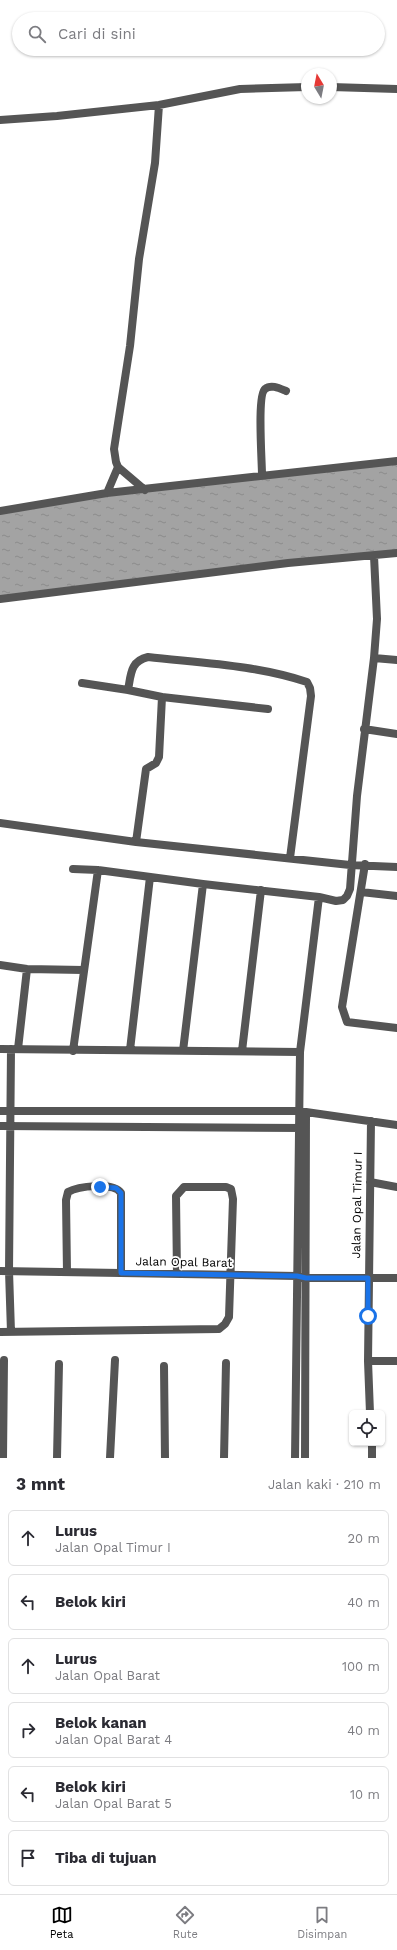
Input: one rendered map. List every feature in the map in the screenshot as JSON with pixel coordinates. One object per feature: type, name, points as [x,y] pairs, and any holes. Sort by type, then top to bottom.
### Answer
[{"type":"street","points":[[337,87],[397,89]]},
{"type":"street","points":[[0,120],[57,116],[159,105],[240,89],[301,88]]},
{"type":"street","points":[[145,490],[118,467],[114,449],[130,346],[139,259],[155,163],[159,105]]},
{"type":"street","points":[[262,475],[260,423],[262,392],[266,388],[272,386],[286,391]]},
{"type":"street","points":[[0,511],[107,494],[262,475],[397,461]]},
{"type":"street","points":[[107,494],[118,467]]},
{"type":"street","points":[[0,599],[50,594],[288,563],[397,553]]},
{"type":"street","points":[[73,869],[98,870],[319,897],[336,901],[343,900],[350,888],[350,865],[364,729],[374,658],[377,619],[374,556]]},
{"type":"street","points":[[128,690],[132,666],[137,660],[148,657],[245,667],[307,682],[310,688],[311,696],[290,858]]},
{"type":"street","points":[[374,658],[397,660]]},
{"type":"street","points":[[82,683],[162,697],[268,709]]},
{"type":"street","points":[[136,842],[146,769],[156,763],[159,757],[162,697]]},
{"type":"street","points":[[364,729],[397,734]]},
{"type":"street","points":[[0,823],[136,842],[350,865],[365,864],[397,867]]},
{"type":"street","points":[[365,864],[342,1007],[343,1016],[346,1022],[397,1028]]},
{"type":"street","points":[[73,1051],[98,870]]},
{"type":"street","points":[[130,1050],[150,877]]},
{"type":"street","points":[[183,1051],[203,884]]},
{"type":"street","points":[[242,1051],[261,890]]},
{"type":"street","points":[[361,892],[397,896]]},
{"type":"street","points":[[295,1458],[297,1276],[303,1111],[300,1052],[319,897]]},
{"type":"street","points":[[0,965],[27,968],[83,970]]},
{"type":"street","points":[[11,1332],[4,1271],[10,1111],[14,1049],[27,968]]},
{"type":"street","points":[[0,1049],[73,1051],[130,1050],[300,1052]]},
{"type":"street","points":[[0,1111],[303,1111],[397,1125]]},
{"type":"street","name":"Jalan Opal Timur I","points":[[370,1410],[368,1278],[371,1121]]},
{"type":"street","points":[[0,1126],[302,1128]]},
{"type":"street","points":[[302,1128],[306,1278],[305,1458]]},
{"type":"street","points":[[370,1182],[397,1186]]},
{"type":"street","points":[[0,1332],[219,1329],[225,1324],[228,1317],[233,1199],[231,1189],[226,1187],[191,1185],[184,1187],[176,1196],[177,1274]]},
{"type":"street","points":[[67,1272],[66,1200],[68,1192],[80,1187],[112,1188],[120,1191],[121,1273]]},
{"type":"street","name":"Jalan Opal Barat","points":[[4,1271],[297,1276],[306,1278],[397,1278]]},
{"type":"street","points":[[3,1458],[4,1360]]},
{"type":"street","points":[[110,1458],[115,1360]]},
{"type":"street","points":[[368,1361],[397,1361]]},
{"type":"street","points":[[224,1458],[226,1363]]},
{"type":"street","points":[[57,1458],[59,1364]]},
{"type":"street","points":[[164,1366],[165,1458]]},
{"type":"street","points":[[372,1446],[372,1458]]},
{"type":"water","points":[[397,461],[397,553],[0,598],[0,511],[107,493]]},
{"type":"route","points":[[100,1187],[116,1188],[121,1193],[121,1273],[297,1276],[306,1278],[368,1278],[368,1316]]}]
